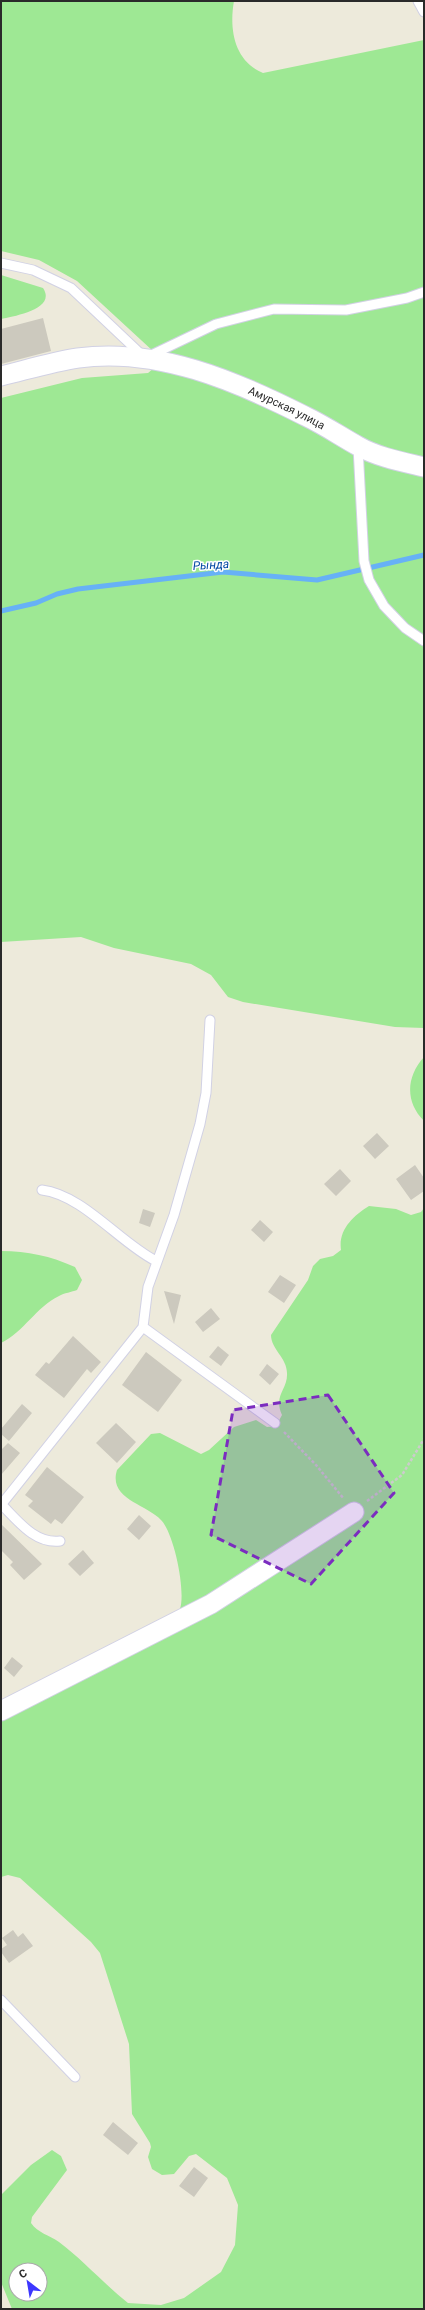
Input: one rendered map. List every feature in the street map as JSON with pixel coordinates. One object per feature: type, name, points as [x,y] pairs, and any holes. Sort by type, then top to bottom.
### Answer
[{"type":"street","name":"Амурская улица","points":[[1,376],[77,358],[112,356],[145,358],[228,379],[342,435],[358,447],[400,462],[424,467]]},
{"type":"street","points":[[2,1707],[211,1604],[354,1512]]},
{"type":"lane","points":[[418,1],[424,12]]},
{"type":"lane","points":[[1,263],[34,270],[71,288],[145,358],[216,324],[274,309],[346,310],[407,298],[424,292]]},
{"type":"lane","points":[[358,447],[364,561],[369,580],[384,606],[405,628],[424,641]]},
{"type":"lane","points":[[60,1541],[51,1542],[41,1539],[1,1505],[143,1327],[148,1287],[174,1215],[200,1124],[206,1093],[210,1020]]},
{"type":"lane","points":[[42,1190],[54,1191],[64,1196],[117,1233],[126,1243],[141,1254],[156,1262]]},
{"type":"lane","points":[[143,1327],[275,1423]]},
{"type":"lane","points":[[1,2000],[75,2077]]},
{"type":"path","points":[[275,1423],[316,1465],[354,1512],[402,1475],[424,1439]]},
{"type":"highlighted area","points":[[328,1395],[394,1493],[311,1584],[211,1535],[233,1410]]},
{"type":"green space","points":[[1,1],[234,1],[232,22],[236,43],[246,61],[253,68],[263,73],[424,40],[424,1028],[395,1027],[243,1002],[228,997],[211,975],[191,964],[114,948],[81,937],[1,942],[1,398],[82,378],[148,373],[154,368],[154,352],[77,281],[39,260],[1,251]]},
{"type":"green space","points":[[1,275],[43,288],[46,295],[44,301],[32,310],[1,319]]},
{"type":"green space","points":[[424,1057],[424,1121],[413,1106],[410,1089],[414,1073]]},
{"type":"green space","points":[[369,1206],[396,1209],[411,1215],[421,1212],[424,1208],[424,2309],[12,2309],[9,2302],[48,2302],[48,2262],[8,2262],[8,2299],[1,2282],[1,2195],[31,2165],[52,2150],[61,2156],[67,2170],[32,2217],[31,2223],[40,2232],[59,2242],[68,2249],[128,2303],[161,2305],[184,2298],[221,2272],[235,2245],[238,2205],[227,2178],[196,2154],[189,2156],[174,2174],[162,2175],[152,2169],[148,2157],[151,2147],[150,2143],[132,2114],[129,2044],[100,1953],[91,1942],[20,1878],[8,1875],[1,1877],[1,1721],[159,1639],[174,1621],[180,1609],[181,1589],[178,1563],[170,1537],[161,1520],[154,1514],[130,1500],[118,1488],[116,1480],[117,1470],[151,1434],[160,1433],[201,1454],[209,1450],[234,1427],[256,1420],[267,1427],[276,1426],[282,1415],[279,1402],[287,1379],[287,1373],[271,1335],[308,1280],[313,1266],[320,1259],[333,1256],[341,1250],[344,1230],[357,1214]]},
{"type":"green space","points":[[1,1251],[30,1253],[57,1260],[75,1267],[82,1280],[77,1290],[61,1295],[43,1306],[17,1333],[1,1343]]},
{"type":"building","points":[[43,318],[51,351],[1,364],[1,329]]},
{"type":"building","points":[[377,1133],[389,1146],[375,1159],[363,1146]]},
{"type":"building","points":[[415,1165],[424,1178],[424,1191],[411,1200],[396,1179]]},
{"type":"building","points":[[340,1169],[351,1181],[336,1196],[324,1184]]},
{"type":"building","points":[[143,1209],[155,1213],[150,1227],[139,1223]]},
{"type":"building","points":[[260,1220],[273,1232],[264,1242],[251,1230]]},
{"type":"building","points":[[280,1275],[296,1285],[284,1303],[268,1292]]},
{"type":"building","points":[[164,1291],[181,1295],[174,1324]]},
{"type":"building","points":[[211,1308],[220,1319],[203,1332],[195,1322]]},
{"type":"building","points":[[73,1336],[101,1362],[91,1373],[87,1369],[64,1398],[35,1375],[46,1362],[49,1364]]},
{"type":"building","points":[[218,1346],[229,1355],[221,1366],[209,1357]]},
{"type":"building","points":[[146,1352],[182,1380],[158,1412],[122,1385]]},
{"type":"building","points":[[267,1364],[279,1374],[270,1385],[259,1375]]},
{"type":"building","points":[[22,1404],[32,1413],[9,1441],[1,1434],[1,1429]]},
{"type":"building","points":[[116,1423],[136,1442],[117,1463],[96,1443]]},
{"type":"building","points":[[8,1443],[20,1453],[1,1475],[1,1450]]},
{"type":"building","points":[[47,1467],[84,1497],[62,1524],[55,1519],[51,1524],[28,1506],[33,1501],[25,1495]]},
{"type":"building","points":[[139,1515],[151,1526],[139,1540],[127,1529]]},
{"type":"building","points":[[1,1524],[42,1564],[24,1580],[10,1565],[13,1562],[1,1550]]},
{"type":"building","points":[[83,1550],[94,1563],[80,1576],[68,1564]]},
{"type":"building","points":[[12,1657],[23,1666],[14,1677],[4,1668]]},
{"type":"building","points":[[13,1930],[18,1937],[23,1933],[33,1946],[9,1963],[1,1952],[1,1949],[7,1945],[2,1938]]},
{"type":"building","points":[[113,2122],[138,2143],[128,2155],[103,2135]]},
{"type":"building","points":[[194,2167],[208,2178],[194,2197],[179,2186]]},
{"type":"waterway","name":"Рында","points":[[1,611],[36,603],[57,594],[78,589],[223,572],[317,580],[424,555]]}]
